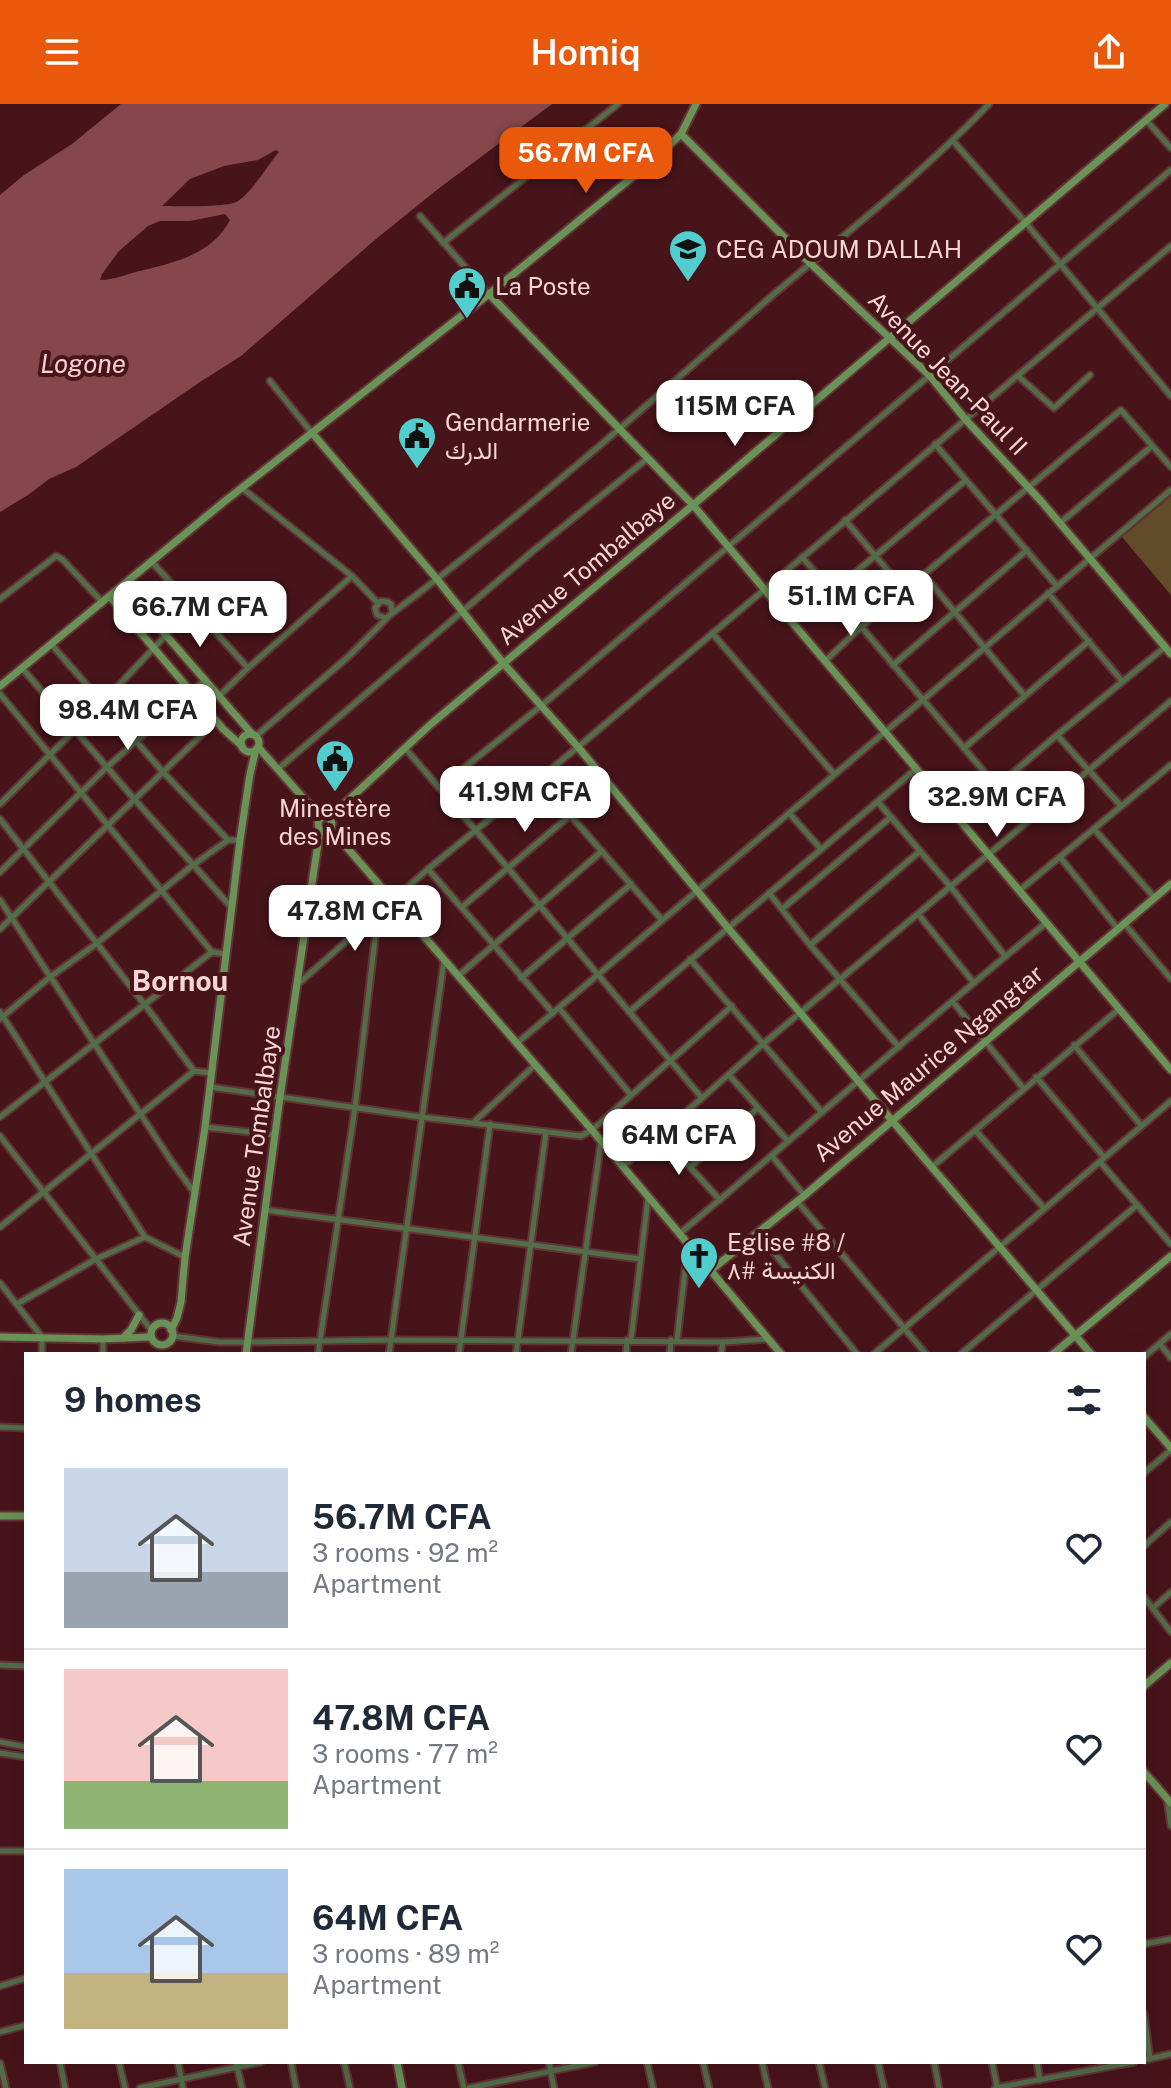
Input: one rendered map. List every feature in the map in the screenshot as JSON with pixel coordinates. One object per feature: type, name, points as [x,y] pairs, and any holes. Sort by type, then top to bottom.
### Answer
[{"type":"street","points":[[443,243],[618,104]]},
{"type":"street","points":[[0,686],[242,488],[657,157],[681,134],[694,108],[686,104]]},
{"type":"street","points":[[250,774],[242,739],[254,735],[348,657],[392,612],[437,579],[620,429],[953,141],[989,104]]},
{"type":"street","name":"Avenue Tombalbaye","points":[[325,818],[404,747],[1165,104]]},
{"type":"street","points":[[1146,120],[1171,148]]},
{"type":"street","name":"Avenue Jean-Paul II","points":[[681,134],[810,263],[930,376],[966,420],[1030,487],[1168,650]]},
{"type":"street","points":[[953,141],[1171,396]]},
{"type":"street","points":[[439,788],[541,706],[1171,170]]},
{"type":"street","points":[[420,216],[489,294],[693,505],[1171,1070]]},
{"type":"street","points":[[298,985],[392,899],[578,747],[1170,249]]},
{"type":"street","points":[[1018,376],[1054,408],[1090,375]]},
{"type":"street","points":[[270,381],[437,579],[503,663],[578,747],[1089,1352]]},
{"type":"street","points":[[825,661],[861,627],[1121,410],[1171,467]]},
{"type":"street","points":[[935,444],[1057,586]]},
{"type":"street","points":[[1060,523],[1152,446]]},
{"type":"street","points":[[278,769],[533,551],[648,458]]},
{"type":"street","points":[[831,593],[966,480]]},
{"type":"street","points":[[242,488],[352,576],[378,603]]},
{"type":"street","points":[[516,1044],[1171,490]]},
{"type":"street","points":[[845,520],[905,591]]},
{"type":"street","points":[[893,665],[1027,550]]},
{"type":"street","points":[[0,599],[56,556],[103,603]]},
{"type":"street","points":[[802,557],[997,787]]},
{"type":"street","points":[[152,562],[248,668]]},
{"type":"street","points":[[924,575],[1024,695]]},
{"type":"street","points":[[219,696],[352,576]]},
{"type":"street","points":[[123,586],[259,741],[250,774],[240,840],[181,1302],[171,1336]]},
{"type":"street","points":[[1048,593],[1122,681]]},
{"type":"street","points":[[110,597],[216,721],[244,748],[249,751],[257,748]]},
{"type":"street","points":[[378,603],[388,602],[392,612]]},
{"type":"street","points":[[378,603],[376,613],[386,618]]},
{"type":"street","points":[[712,633],[834,774]]},
{"type":"street","points":[[0,804],[166,635]]},
{"type":"street","points":[[964,748],[1089,641]]},
{"type":"street","points":[[51,644],[163,772],[228,840]]},
{"type":"street","points":[[959,820],[1122,681],[1168,650]]},
{"type":"street","points":[[22,668],[233,910]]},
{"type":"street","points":[[0,872],[107,767],[206,679]]},
{"type":"street","points":[[0,694],[212,952],[227,954]]},
{"type":"street","points":[[622,1167],[763,1044],[1171,701]]},
{"type":"street","points":[[0,929],[216,721]]},
{"type":"street","points":[[1057,735],[1121,806]]},
{"type":"street","points":[[404,747],[702,1098]]},
{"type":"street","points":[[257,748],[332,823],[326,831],[320,830],[318,824],[325,818]]},
{"type":"street","points":[[1020,890],[1171,765]]},
{"type":"street","points":[[629,1012],[916,769]]},
{"type":"street","points":[[462,907],[607,784]]},
{"type":"street","points":[[878,802],[1005,956]]},
{"type":"street","points":[[789,813],[821,849]]},
{"type":"street","points":[[570,815],[662,920]]},
{"type":"street","points":[[782,909],[891,817]]},
{"type":"street","points":[[0,819],[194,1071]]},
{"type":"street","points":[[330,828],[779,1352]]},
{"type":"street","points":[[1094,829],[1155,898]]},
{"type":"street","name":"Avenue Tombalbaye","points":[[246,1352],[320,830]]},
{"type":"street","points":[[185,1257],[145,1237],[1,1016],[193,865],[228,840],[240,840]]},
{"type":"street","points":[[458,976],[602,851]]},
{"type":"street","points":[[810,945],[920,851]]},
{"type":"street","points":[[1060,857],[1171,979]]},
{"type":"street","points":[[428,869],[553,1013]]},
{"type":"street","points":[[521,978],[631,884]]},
{"type":"street","name":"Avenue Maurice Ngangtar","points":[[710,1271],[987,1042],[1171,884]]},
{"type":"street","points":[[769,893],[899,1047]]},
{"type":"street","points":[[0,900],[194,1192]]},
{"type":"street","points":[[318,1352],[355,1108],[378,913]]},
{"type":"street","points":[[918,914],[974,983]]},
{"type":"street","points":[[679,1234],[1047,922]]},
{"type":"street","points":[[0,1117],[212,952]]},
{"type":"street","points":[[690,959],[821,1111]]},
{"type":"street","points":[[389,1352],[445,960]]},
{"type":"street","points":[[1165,971],[1171,966]]},
{"type":"street","points":[[953,1002],[1024,1089]]},
{"type":"street","points":[[210,1087],[581,1136],[592,1130],[732,1006]]},
{"type":"street","points":[[559,1008],[631,1095]]},
{"type":"street","points":[[933,1166],[1119,1009]]},
{"type":"street","points":[[1074,1045],[1141,1125]]},
{"type":"street","points":[[474,1122],[535,1065]]},
{"type":"street","points":[[0,1227],[194,1071],[211,1073]]},
{"type":"street","points":[[729,1075],[788,1141]]},
{"type":"street","points":[[1036,1077],[1171,1244]]},
{"type":"street","points":[[876,1352],[1171,1101]]},
{"type":"street","points":[[690,1167],[758,1108]]},
{"type":"street","points":[[459,1352],[490,1124]]},
{"type":"street","points":[[205,1127],[275,1135]]},
{"type":"street","points":[[975,1130],[1044,1208]]},
{"type":"street","points":[[516,1352],[546,1132]]},
{"type":"street","points":[[660,1134],[720,1200]]},
{"type":"street","points":[[0,1136],[139,1315],[158,1344],[171,1336],[219,1342],[771,1342]]},
{"type":"street","points":[[571,1352],[601,1141]]},
{"type":"street","points":[[772,1156],[801,1198],[924,1352]]},
{"type":"street","points":[[626,1352],[648,1198]]},
{"type":"street","points":[[963,1352],[1137,1205]]},
{"type":"street","points":[[265,1210],[640,1259]]},
{"type":"street","points":[[758,1233],[855,1352]]},
{"type":"street","points":[[17,1304],[96,1259],[145,1237]]},
{"type":"street","points":[[671,1352],[688,1245]]},
{"type":"street","points":[[1055,1352],[1170,1258]]},
{"type":"street","points":[[0,1283],[42,1337],[42,1352]]},
{"type":"street","points":[[123,1338],[139,1315]]},
{"type":"street","points":[[0,1337],[123,1338],[151,1334],[161,1324],[169,1327],[172,1352]]},
{"type":"street","points":[[1146,1355],[1171,1334]]},
{"type":"street","points":[[103,1339],[103,1352]]},
{"type":"street","points":[[721,1352],[723,1342]]},
{"type":"street","points":[[771,1342],[771,1352]]},
{"type":"street","points":[[1160,1344],[1171,1358]]},
{"type":"street","points":[[1146,1419],[1171,1449],[1146,1471]]},
{"type":"street","points":[[0,1427],[24,1428]]},
{"type":"street","points":[[0,1516],[24,1516]]},
{"type":"street","points":[[1146,1544],[1171,1522]]},
{"type":"street","points":[[1153,1608],[1171,1592]]},
{"type":"street","points":[[1146,1599],[1171,1632]]},
{"type":"street","points":[[1146,1683],[1171,1663]]},
{"type":"street","points":[[0,1665],[24,1666]]},
{"type":"street","points":[[0,1742],[24,1747]]},
{"type":"street","points":[[0,1753],[24,1757]]},
{"type":"street","points":[[1146,1774],[1169,1801],[1171,1826]]},
{"type":"street","points":[[0,1851],[24,1851]]},
{"type":"street","points":[[1146,1944],[1171,1939]]},
{"type":"street","points":[[0,1986],[24,1979]]},
{"type":"street","points":[[0,2032],[24,2026]]},
{"type":"street","points":[[1147,2060],[1171,2054]]},
{"type":"street","points":[[0,2063],[6,2088]]},
{"type":"street","points":[[60,2064],[65,2088]]},
{"type":"street","points":[[119,2064],[125,2088]]},
{"type":"street","points":[[178,2064],[183,2088]]},
{"type":"street","points":[[291,2064],[296,2088]]},
{"type":"street","points":[[344,2064],[350,2088]]},
{"type":"street","points":[[397,2064],[402,2088]]},
{"type":"street","points":[[459,2064],[466,2088],[585,2064]]},
{"type":"street","points":[[549,2064],[554,2088]]},
{"type":"street","points":[[647,2064],[653,2088]]},
{"type":"street","points":[[703,2064],[709,2088]]},
{"type":"street","points":[[762,2064],[768,2088]]},
{"type":"street","points":[[819,2064],[825,2088]]},
{"type":"street","points":[[878,2064],[884,2088]]},
{"type":"street","points":[[934,2064],[939,2088]]},
{"type":"street","points":[[992,2064],[996,2088],[1123,2064]]},
{"type":"street","points":[[1037,2064],[1040,2080]]},
{"type":"street","points":[[1090,2064],[1091,2070]]},
{"type":"street","points":[[140,2088],[237,2065],[242,2088]]},
{"type":"shaded area","points":[[1171,496],[1171,595],[1122,537]]},
{"type":"water","name":"Logone","points":[[121,104],[552,104],[376,239],[241,356],[76,467],[49,479],[0,512],[0,195],[24,175],[72,144]],"holes":[[[276,150],[279,152],[238,201],[213,206],[162,206],[190,179],[224,166],[258,160]],[[225,214],[230,220],[223,231],[214,241],[193,254],[117,278],[100,280],[119,251],[148,226],[160,221],[190,221]]]},
{"type":"place","name":"CEG ADOUM DALLAH","points":[[688,283]]},
{"type":"place","name":"La Poste","points":[[467,320]]},
{"type":"place","name":"Gendarmerie الدرك","points":[[417,470]]},
{"type":"place","name":"Minestère des Mines","points":[[335,793]]},
{"type":"place","name":"Eglise #8 / الكنيسة #٨","points":[[699,1290]]},
{"type":"district","name":"Bornou","points":[[180,980]]}]
